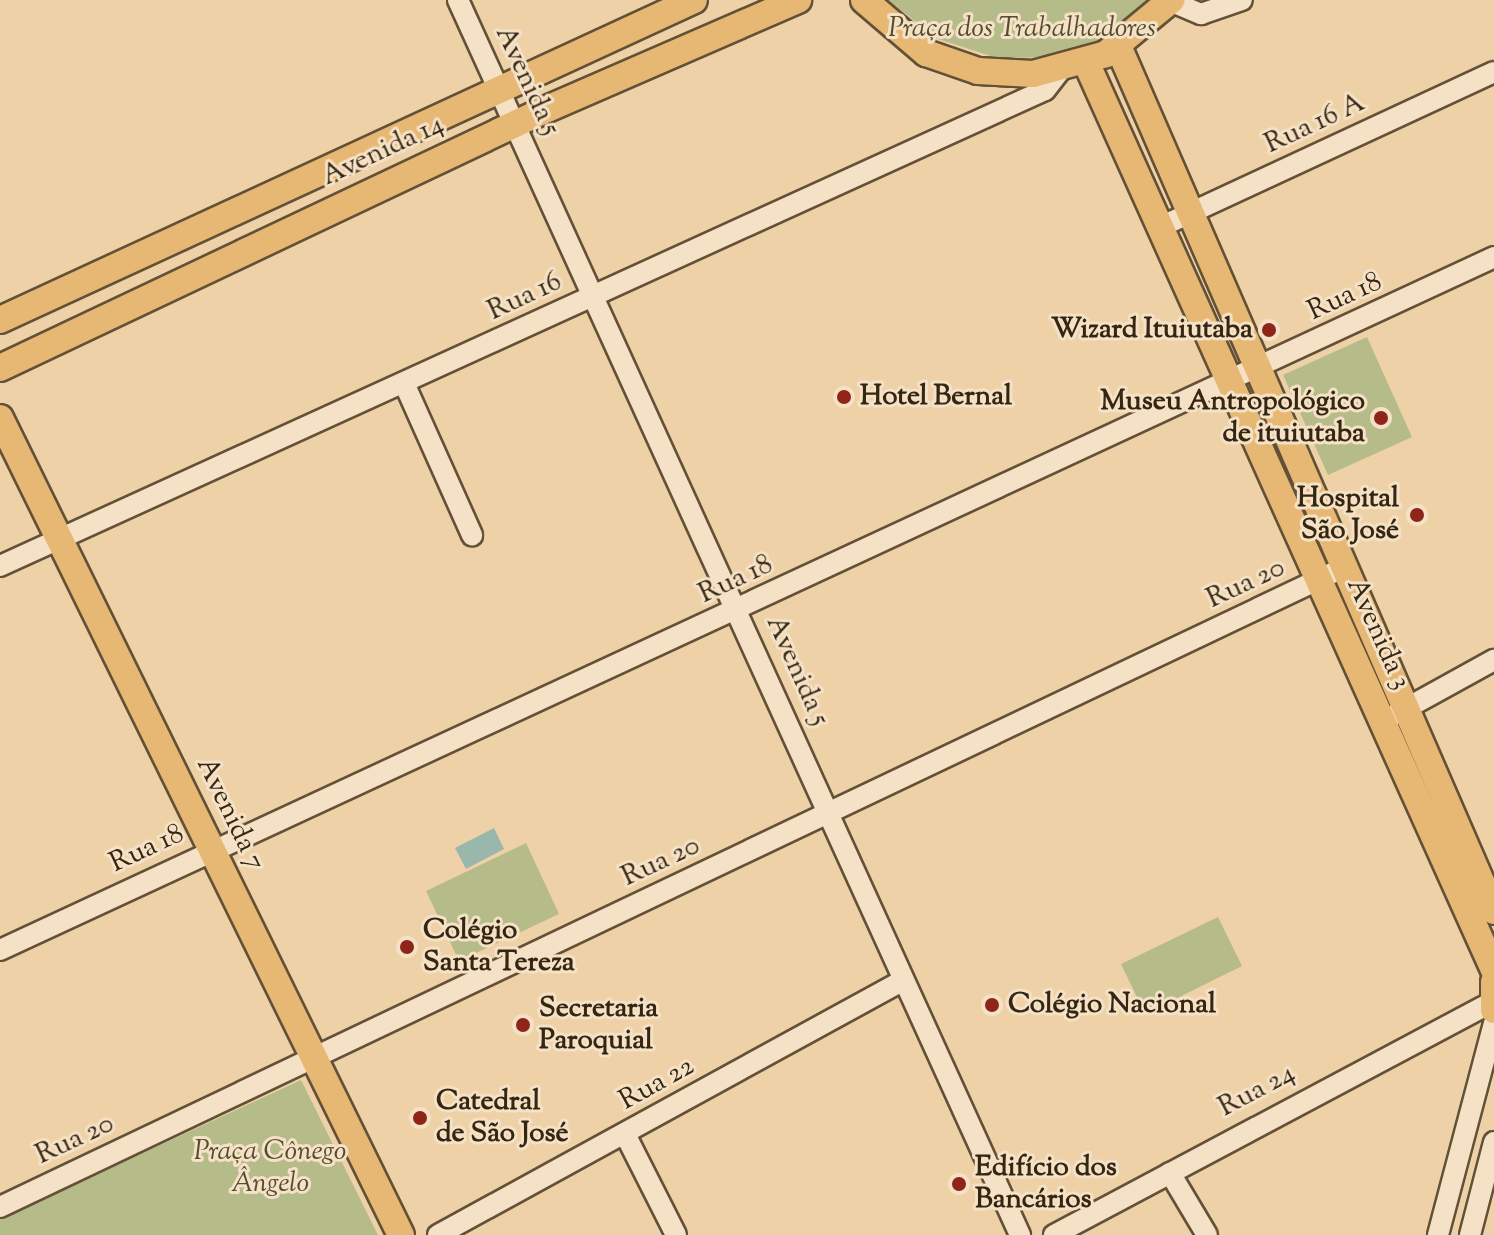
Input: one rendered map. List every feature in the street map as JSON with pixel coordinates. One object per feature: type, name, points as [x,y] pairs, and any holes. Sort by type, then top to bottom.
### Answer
[{"type":"main road","name":"Avenida 14","points":[[0,320],[694,0]]},
{"type":"main road","name":"Avenida 14","points":[[6,359],[516,124],[798,0]]},
{"type":"main road","points":[[864,0],[926,53],[978,71],[1074,65],[1118,46],[1171,1]]},
{"type":"main road","name":"Avenida 3","points":[[1118,46],[1494,911]]},
{"type":"main road","name":"Avenida 3","points":[[1074,65],[1160,227],[1494,970]]},
{"type":"main road","points":[[253,204],[251,227],[269,239]]},
{"type":"main road","points":[[219,217],[235,233],[232,257]]},
{"type":"main road","name":"Avenida 7","points":[[1,416],[401,1235]]},
{"type":"street","name":"Avenida 5","points":[[458,0],[598,295],[902,981],[1020,1235]]},
{"type":"street","points":[[1171,1],[1201,14],[1242,0]]},
{"type":"street","name":"Rua 16","points":[[0,566],[1045,90],[1074,65]]},
{"type":"street","name":"Rua 16 A","points":[[1160,227],[1494,72]]},
{"type":"street","name":"Rua 18","points":[[0,950],[1259,369],[1494,257]]},
{"type":"street","points":[[404,383],[472,535]]},
{"type":"street","name":"Rua 20","points":[[0,1207],[1345,567]]},
{"type":"street","points":[[1382,722],[1494,660]]},
{"type":"street","name":"Rua 22","points":[[438,1235],[902,981]]},
{"type":"street","points":[[1438,1235],[1493,1004]]},
{"type":"street","name":"Rua 24","points":[[1054,1235],[1493,1004]]},
{"type":"street","points":[[625,1134],[676,1235]]},
{"type":"street","points":[[1470,1235],[1494,1142]]},
{"type":"street","points":[[1170,1173],[1207,1235]]},
{"type":"green space","name":"Praça dos Trabalhadores","points":[[888,0],[1157,0],[1111,37],[1055,57],[997,58],[938,39]]},
{"type":"green space","points":[[1367,337],[1412,437],[1328,475],[1283,375]]},
{"type":"green space","points":[[526,843],[559,914],[459,961],[426,891]]},
{"type":"green space","points":[[1218,917],[1242,966],[1145,1014],[1121,964]]},
{"type":"green space","name":"Praça Cônego Ângelo","points":[[301,1080],[378,1235],[0,1235],[0,1219]]},
{"type":"shaded area","points":[[494,828],[504,849],[466,869],[455,848]]},
{"type":"place","name":"Wizard Ituiutaba","points":[[1269,330]]},
{"type":"place","name":"Hotel Bernal","points":[[844,397]]},
{"type":"place","name":"Museu Antropológico de ituiutaba","points":[[1381,418]]},
{"type":"place","name":"Hospital São José","points":[[1417,515]]},
{"type":"place","name":"Colégio Santa Tereza","points":[[407,947]]},
{"type":"place","name":"Colégio Nacional","points":[[992,1005]]},
{"type":"place","name":"Secretaria Paroquial","points":[[523,1025]]},
{"type":"place","name":"Catedral de São José","points":[[420,1118]]},
{"type":"place","name":"Edifício dos Bancários","points":[[959,1184]]}]
